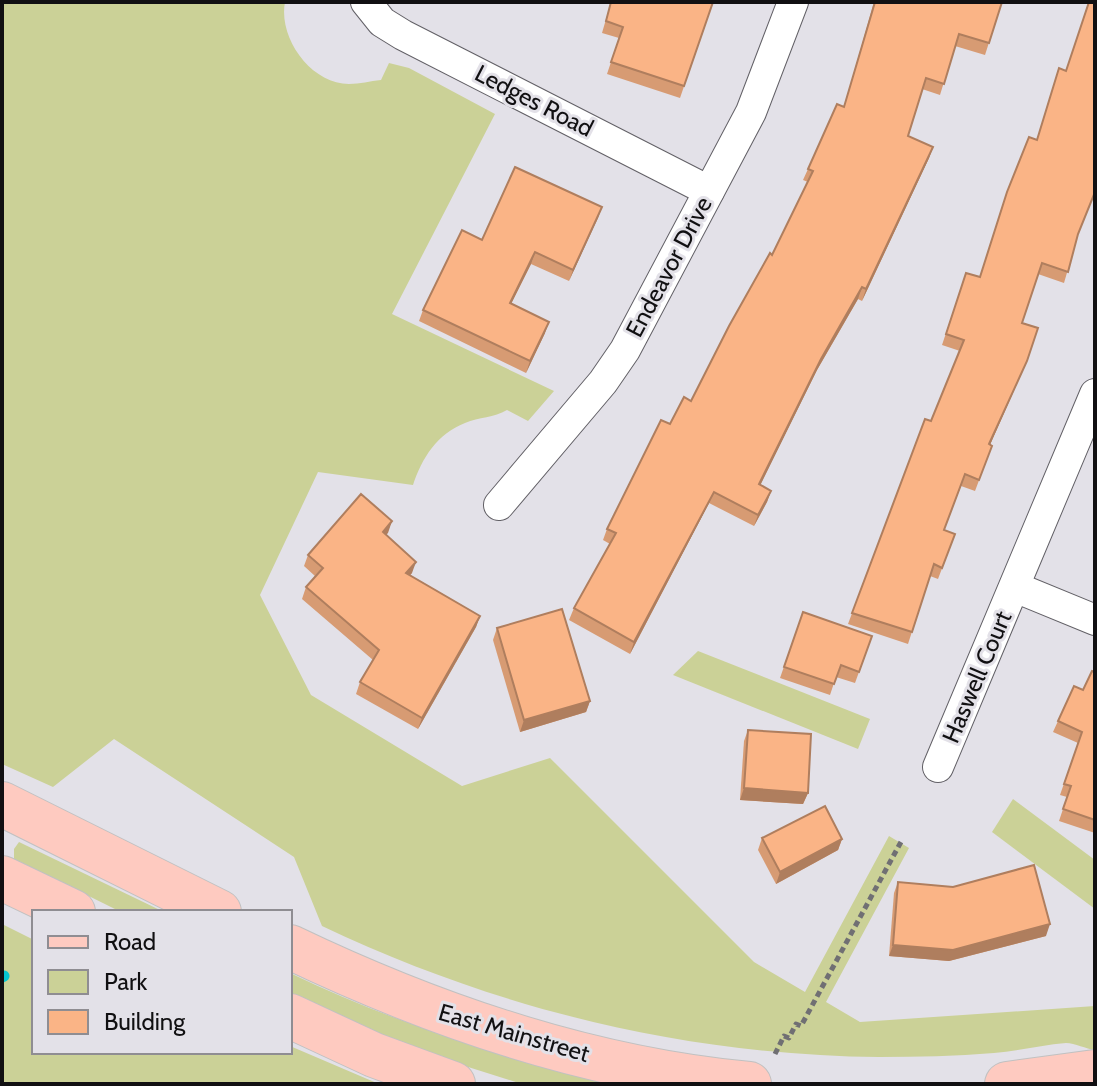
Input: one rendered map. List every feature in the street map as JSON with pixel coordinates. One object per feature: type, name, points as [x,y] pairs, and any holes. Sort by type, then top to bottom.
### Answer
[{"type":"main road","points":[[2,804],[215,910]]},
{"type":"main road","points":[[17,885],[69,910]]},
{"type":"main road","name":"East Mainstreet","points":[[292,948],[385,992],[505,1033],[643,1067],[762,1070]]},
{"type":"main road","points":[[292,1017],[374,1055],[453,1084]]},
{"type":"main road","points":[[1007,1084],[1095,1072]]},
{"type":"street","name":"Ledges Road","points":[[366,2],[382,22],[403,35],[709,191]]},
{"type":"street","name":"Endeavor Drive","points":[[499,505],[603,382],[625,350],[751,112],[793,2]]},
{"type":"street","name":"Haswell Court","points":[[938,767],[1095,394]]},
{"type":"street","points":[[1015,587],[1095,620]]},
{"type":"path","points":[[762,1070],[784,1036],[789,1038],[796,1024],[801,1026],[902,840]]},
{"type":"green space","points":[[2,2],[285,2],[284,16],[292,44],[310,68],[322,76],[349,84],[381,80],[389,63],[409,68],[495,114],[392,314],[554,391],[528,421],[507,410],[465,423],[446,434],[426,456],[413,485],[318,472],[260,595],[311,695],[462,786],[550,758],[754,962],[805,992],[889,836],[909,848],[826,1002],[860,1022],[1095,1006],[1095,1050],[1066,1043],[951,1056],[806,1054],[663,1037],[593,1022],[455,981],[322,926],[294,857],[114,739],[53,787],[2,764]]},
{"type":"green space","points":[[698,651],[870,719],[858,749],[673,675]]},
{"type":"green space","points":[[1013,799],[1095,860],[1095,909],[992,832]]},
{"type":"green space","points":[[19,842],[160,910],[117,910],[14,859],[14,849]]},
{"type":"green space","points":[[2,924],[32,939],[32,1054],[292,1054],[292,1047],[379,1084],[2,1084]]},
{"type":"green space","points":[[292,974],[369,1008],[450,1037],[616,1084],[522,1084],[386,1041],[292,997]]},
{"type":"building","points":[[611,2],[713,2],[684,86],[611,62],[623,27],[606,21]]},
{"type":"building","points":[[875,2],[1002,2],[989,43],[959,34],[944,84],[926,78],[908,136],[933,147],[866,289],[862,287],[821,359],[759,484],[771,491],[758,515],[714,492],[634,642],[574,608],[616,533],[607,529],[661,420],[670,424],[684,397],[691,401],[729,326],[770,253],[772,255],[813,171],[808,169],[837,104],[844,107]]},
{"type":"building","points":[[1089,2],[1095,2],[1095,192],[1078,234],[1068,272],[1042,263],[1022,323],[1038,328],[1027,361],[989,444],[992,446],[979,480],[965,474],[944,530],[955,534],[942,568],[934,564],[912,632],[852,613],[925,419],[931,421],[964,340],[946,334],[966,273],[980,277],[1007,192],[1029,137],[1037,140],[1059,68],[1066,71]]},
{"type":"building","points":[[515,167],[602,207],[573,270],[535,252],[510,303],[549,322],[530,361],[423,310],[462,230],[482,240]]},
{"type":"building","points":[[361,494],[392,521],[383,532],[416,562],[406,573],[480,616],[422,718],[360,682],[379,650],[306,587],[323,568],[308,555]]},
{"type":"building","points":[[562,609],[590,701],[524,720],[497,628]]},
{"type":"building","points":[[803,612],[872,636],[859,672],[841,665],[834,684],[784,667]]},
{"type":"building","points":[[1092,671],[1095,672],[1095,820],[1063,809],[1071,786],[1064,784],[1082,732],[1058,721],[1074,686],[1083,690]]},
{"type":"building","points":[[748,730],[811,734],[808,793],[744,788]]},
{"type":"building","points":[[825,806],[842,839],[780,872],[762,838]]},
{"type":"building","points":[[1034,865],[1050,924],[953,950],[893,945],[898,882],[953,887]]}]
